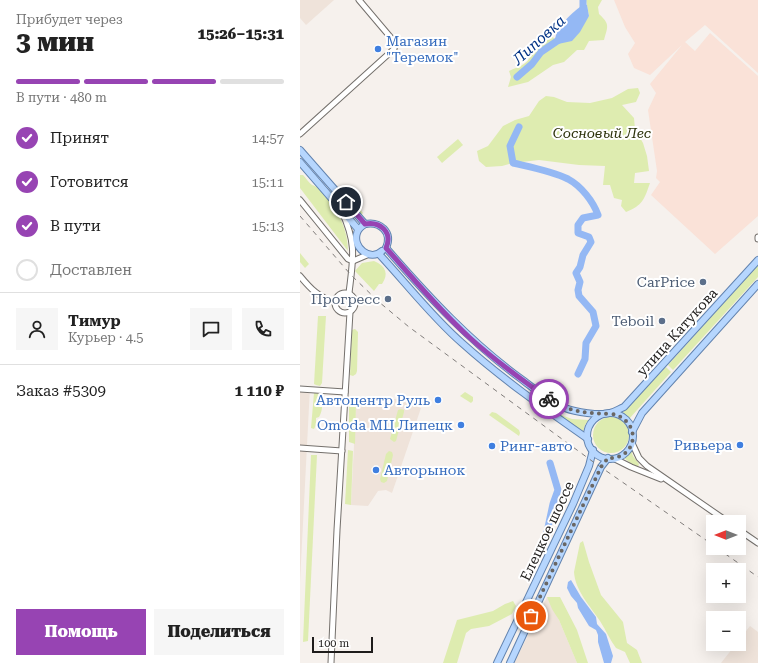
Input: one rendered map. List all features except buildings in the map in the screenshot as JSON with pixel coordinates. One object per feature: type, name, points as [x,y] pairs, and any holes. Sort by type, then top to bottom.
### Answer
[{"type":"main road","points":[[300,150],[365,224]]},
{"type":"main road","points":[[300,162],[358,229]]},
{"type":"main road","points":[[375,223],[384,228],[387,234],[388,239],[386,248],[379,254],[367,255],[359,247],[356,237],[358,229],[365,224],[375,223]]},
{"type":"main road","points":[[386,248],[470,338],[513,373],[549,399],[565,408],[584,413],[609,413],[625,418],[631,427],[632,443],[627,452],[612,459],[600,456],[593,450],[588,439],[588,433],[592,422],[602,415],[609,413]]},
{"type":"main road","points":[[379,254],[461,342],[530,397],[588,439]]},
{"type":"main road","name":"улица Катукова","points":[[609,413],[624,407],[758,260]]},
{"type":"main road","name":"улица Катукова","points":[[632,432],[642,413],[758,284]]},
{"type":"main road","name":"Елецкое шоссе","points":[[497,663],[503,654],[573,504],[590,466],[593,450]]},
{"type":"main road","name":"Елецкое шоссе","points":[[510,663],[601,467],[612,459]]},
{"type":"street","points":[[300,134],[394,50],[395,44],[392,39],[359,0]]},
{"type":"street","points":[[300,200],[348,259],[353,261],[367,255]]},
{"type":"street","points":[[338,206],[346,221],[353,246],[353,261],[349,293]]},
{"type":"street","points":[[353,246],[356,237]]},
{"type":"street","points":[[300,276],[318,295],[335,302]]},
{"type":"street","points":[[342,293],[349,293],[356,301],[355,308],[346,313],[339,311],[336,308],[335,302],[338,295],[342,293]]},
{"type":"street","points":[[331,663],[350,312]]},
{"type":"street","points":[[300,389],[345,392]]},
{"type":"street","points":[[632,443],[639,458],[644,463],[718,515]]},
{"type":"street","points":[[300,448],[342,450]]},
{"type":"street","points":[[612,459],[669,481]]},
{"type":"street","points":[[746,535],[758,543]]},
{"type":"shaded area","points":[[300,0],[334,0],[306,25],[300,18]]},
{"type":"shaded area","points":[[614,0],[758,0],[758,73],[705,25],[685,42],[695,51],[710,33],[758,76],[758,216],[715,254],[651,195],[660,182],[656,178],[657,171],[648,110],[656,93],[650,84],[682,45],[650,75],[634,68],[628,54],[635,43],[625,27]]},
{"type":"shaded area","points":[[300,386],[310,387],[300,582]]},
{"type":"shaded area","name":"Авторынок","points":[[392,399],[421,408],[392,493],[386,490],[378,491],[368,506],[351,505],[356,405],[389,405]]},
{"type":"shaded area","points":[[547,597],[559,620],[577,663],[514,663]]},
{"type":"shaded area","points":[[750,626],[758,632],[758,663],[721,663],[730,651],[746,651],[746,631]]},
{"type":"green space","points":[[586,0],[602,0],[598,7],[599,14],[605,20],[607,26],[604,40],[589,41],[584,50],[577,50],[564,62],[553,65],[528,82],[508,87],[511,77],[509,71],[527,62],[532,51],[552,36],[559,44],[589,16]]},
{"type":"green space","name":"Сосновый Лес","points":[[638,88],[640,93],[636,102],[622,105],[634,118],[635,129],[643,143],[647,156],[649,171],[635,173],[634,183],[650,183],[642,201],[636,207],[626,212],[621,206],[622,200],[614,198],[610,185],[603,185],[605,166],[579,165],[539,160],[486,167],[479,161],[477,151],[488,146],[503,126],[515,120],[529,116],[539,101],[546,96],[554,97],[567,102],[590,103],[612,98],[628,89]]},
{"type":"green space","points":[[458,139],[463,145],[442,163],[437,157]]},
{"type":"green space","points":[[300,175],[303,175],[311,184],[320,189],[331,202],[343,225],[346,234],[348,251],[300,188]]},
{"type":"green space","points":[[342,190],[346,192],[363,213],[362,214],[359,214],[340,192]]},
{"type":"green space","points":[[300,253],[309,264],[305,268],[300,262]]},
{"type":"green space","points":[[374,261],[384,268],[386,274],[382,284],[379,284],[374,291],[355,271],[362,263]]},
{"type":"green space","points":[[758,265],[758,277],[673,370],[668,365]]},
{"type":"green space","points":[[318,316],[326,316],[322,383],[320,386],[314,384]]},
{"type":"green space","points":[[355,329],[358,332],[357,371],[353,376],[350,375],[352,330]]},
{"type":"green space","points":[[666,367],[671,372],[629,419],[623,413],[624,411]]},
{"type":"green space","points":[[465,392],[473,397],[473,401],[471,403],[460,396]]},
{"type":"green space","points":[[314,393],[321,394],[322,409],[319,417],[316,418],[316,425],[314,429],[311,428]]},
{"type":"green space","points":[[356,405],[355,444],[349,442],[349,406]]},
{"type":"green space","points":[[398,410],[404,410],[404,412],[396,441],[394,442],[390,439]]},
{"type":"green space","points":[[492,412],[496,413],[519,430],[519,436],[489,415]]},
{"type":"green space","points":[[556,413],[572,419],[589,420],[585,425],[583,432]]},
{"type":"green space","points":[[611,417],[621,420],[626,425],[629,435],[626,445],[621,450],[611,453],[601,450],[596,445],[593,435],[596,425],[601,420]]},
{"type":"green space","points":[[348,450],[353,451],[351,505],[345,504]]},
{"type":"green space","points":[[631,450],[633,456],[639,464],[638,467],[634,466],[623,457]]},
{"type":"green space","points":[[389,451],[392,452],[393,455],[387,481],[384,483],[381,482],[380,479],[386,454]]},
{"type":"green space","points":[[311,455],[317,455],[308,641],[303,642]]},
{"type":"green space","points":[[583,541],[601,595],[623,622],[627,643],[637,650],[642,663],[630,663],[625,652],[616,648],[577,585],[574,572],[580,543]]},
{"type":"green space","points":[[547,597],[560,597],[577,630],[588,663],[577,663],[559,620]]},
{"type":"green space","points":[[513,601],[516,606],[512,614],[489,626],[471,629],[466,633],[457,663],[443,663],[457,620],[493,611]]},
{"type":"water","points":[[584,4],[587,5],[589,16],[580,32],[572,41],[558,44],[555,40],[558,30],[570,15]]},
{"type":"water","points":[[571,580],[581,597],[596,617],[597,624],[606,634],[613,656],[611,663],[604,663],[596,630],[589,626],[567,588],[568,582]]},
{"type":"waterway","name":"Липовка","points":[[583,0],[583,13]]},
{"type":"waterway","name":"Липовка","points":[[517,77],[532,64],[541,52],[563,37]]},
{"type":"waterway","name":"Липовка","points":[[519,127],[510,146],[513,163],[548,171],[573,182],[586,194],[598,215],[583,218],[578,225],[578,233],[589,237],[591,242],[583,255],[580,267],[576,273],[580,282],[578,290],[579,296],[593,312],[596,326],[586,343],[585,359],[578,374]]},
{"type":"waterway","name":"Липовка","points":[[544,546],[553,504],[558,490],[550,463]]},
{"type":"railway","points":[[300,216],[351,275],[379,302],[409,327],[592,461],[706,540]]},
{"type":"railway","points":[[727,555],[758,577]]},
{"type":"way so far","points":[[531,616],[601,467],[608,458],[615,459],[627,452],[632,443],[631,427],[625,418],[613,414],[584,413],[575,411],[565,408],[549,399]]},
{"type":"place","name":"Магазин \"Теремок\"","points":[[378,49]]},
{"type":"place","name":"CarPrice","points":[[703,282]]},
{"type":"place","name":"Прогресс","points":[[388,299]]},
{"type":"place","name":"Teboil","points":[[662,321]]},
{"type":"place","name":"Автоцентр Руль","points":[[438,400]]},
{"type":"place","name":"Omoda МЦ Липецк","points":[[461,425]]},
{"type":"place","name":"Ривьера","points":[[740,445]]},
{"type":"place","name":"Ринг-авто","points":[[492,446]]},
{"type":"place","name":"Авторынок","points":[[376,470]]},
{"type":"route","points":[[346,202],[365,224],[375,223],[384,228],[388,239],[386,248],[430,298],[470,338],[513,373],[549,399]]}]
